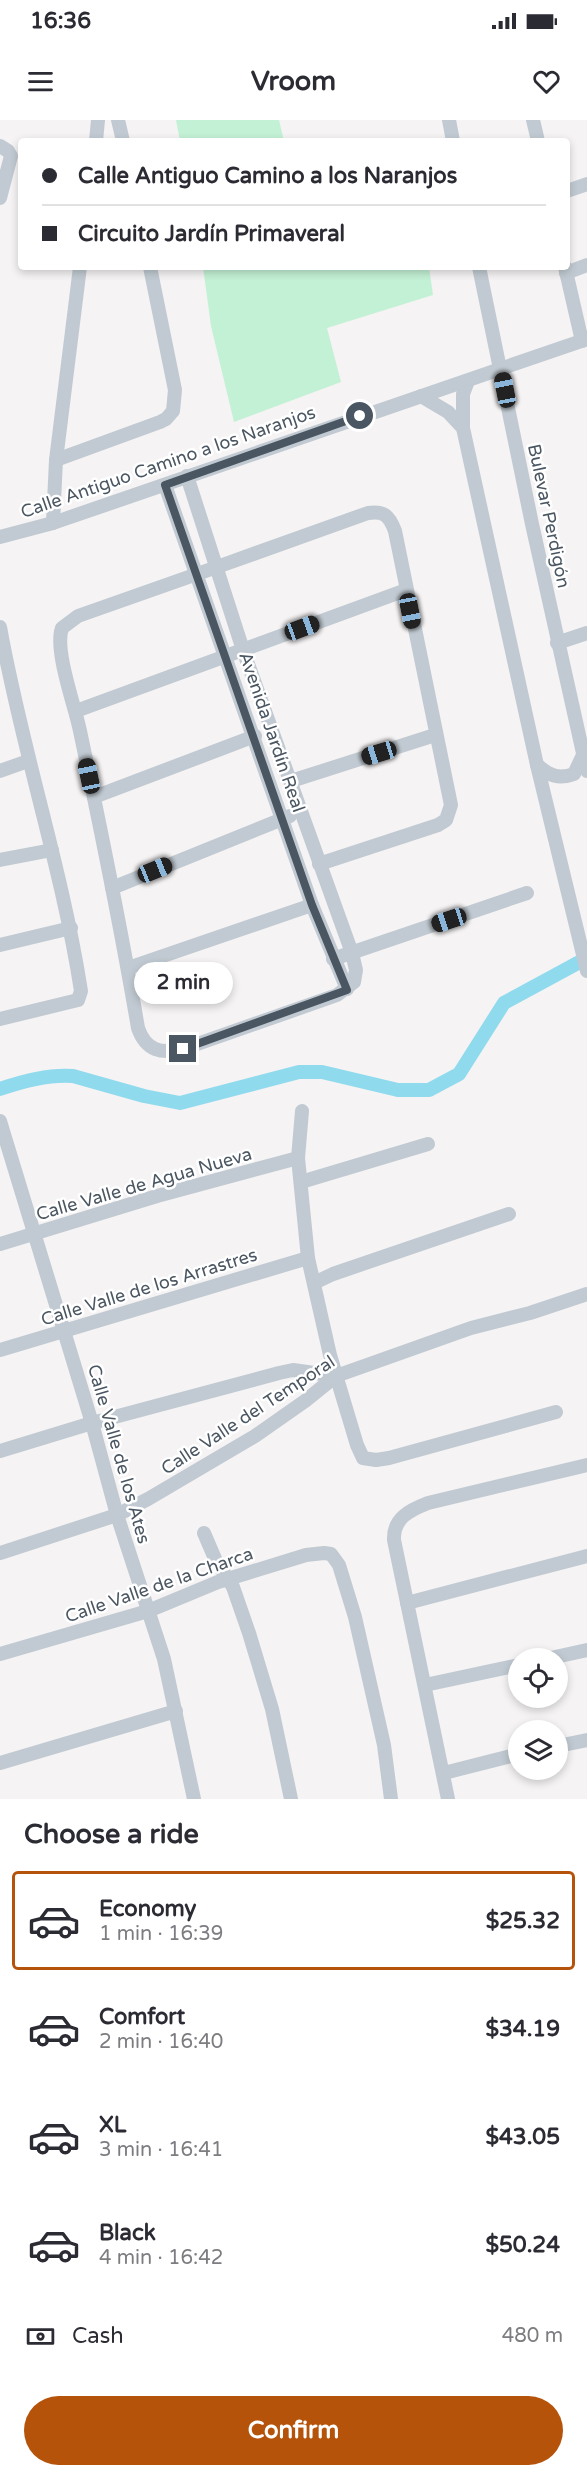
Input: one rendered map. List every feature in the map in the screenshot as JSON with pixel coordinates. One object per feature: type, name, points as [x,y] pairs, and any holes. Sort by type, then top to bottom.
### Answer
[{"type":"street","points":[[96,138],[98,120]]},
{"type":"street","points":[[118,120],[122,138]]},
{"type":"street","points":[[449,120],[452,138]]},
{"type":"street","points":[[533,120],[537,138]]},
{"type":"street","points":[[0,146],[11,156],[0,198]]},
{"type":"street","points":[[570,189],[587,184]]},
{"type":"street","points":[[570,269],[587,265]]},
{"type":"street","points":[[52,523],[56,460],[80,270]]},
{"type":"street","points":[[56,460],[160,422],[173,411],[176,401],[173,370],[151,270]]},
{"type":"street","name":"Bulevar Perdigón","points":[[480,270],[557,642],[587,771]]},
{"type":"street","points":[[565,270],[584,340]]},
{"type":"street","name":"Calle Antiguo Camino a los Naranjos","points":[[0,537],[52,523],[165,485],[584,340]]},
{"type":"street","points":[[468,381],[463,394],[463,428],[537,765],[587,970]]},
{"type":"street","points":[[421,396],[448,412],[463,428]]},
{"type":"street","name":"Avenida Jardín Real","points":[[187,476],[243,650],[352,953],[356,970],[351,986]]},
{"type":"street","name":"Avenida Jardín Real","points":[[165,485],[227,655],[312,905],[333,958],[351,986]]},
{"type":"street","points":[[319,864],[438,825],[446,820],[451,805],[395,531],[387,515],[380,512],[368,513],[78,616],[62,628],[59,644],[94,798],[138,1028],[146,1045],[156,1051],[169,1052],[183,1049],[351,986]]},
{"type":"street","points":[[76,711],[406,591]]},
{"type":"street","points":[[0,627],[28,761],[71,928],[80,997],[78,1000],[0,1019]]},
{"type":"street","points":[[557,642],[587,633]]},
{"type":"street","points":[[291,781],[435,735]]},
{"type":"street","points":[[94,798],[255,736]]},
{"type":"street","points":[[537,765],[550,775],[564,777],[574,774],[583,755]]},
{"type":"street","points":[[0,771],[28,761]]},
{"type":"street","points":[[112,888],[301,812]]},
{"type":"street","points":[[0,860],[52,850]]},
{"type":"street","points":[[333,958],[527,893]]},
{"type":"street","points":[[128,968],[312,905]]},
{"type":"street","points":[[0,945],[71,928]]},
{"type":"street","points":[[302,1111],[298,1158],[308,1258],[336,1376],[363,1458],[376,1460],[556,1412]]},
{"type":"street","name":"Calle Valle de los Ates","points":[[0,1121],[92,1423],[117,1515],[164,1659],[194,1799]]},
{"type":"street","points":[[302,1182],[428,1144]]},
{"type":"street","name":"Calle Valle de Agua Nueva","points":[[0,1244],[157,1196],[298,1158]]},
{"type":"street","points":[[314,1283],[333,1274],[509,1214]]},
{"type":"street","name":"Calle Valle de los Arrastres","points":[[0,1350],[308,1258]]},
{"type":"street","name":"Calle Valle del Temporal","points":[[0,1553],[117,1515],[181,1481],[255,1436],[299,1406],[336,1376],[471,1328],[530,1313],[587,1294]]},
{"type":"street","points":[[0,1451],[92,1423],[279,1373],[293,1370],[336,1376]]},
{"type":"street","points":[[448,1799],[393,1530],[399,1519],[411,1510],[428,1503],[587,1465]]},
{"type":"street","points":[[204,1533],[216,1561],[237,1594],[262,1675],[291,1799]]},
{"type":"street","name":"Calle Valle de la Charca","points":[[0,1654],[148,1611],[228,1580],[306,1555],[324,1552],[331,1554],[339,1565],[355,1617],[384,1745],[392,1799]]},
{"type":"street","points":[[407,1603],[587,1556]]},
{"type":"street","points":[[568,1654],[587,1650]]},
{"type":"street","points":[[425,1685],[508,1667]]},
{"type":"street","points":[[0,1763],[176,1711]]},
{"type":"street","points":[[568,1744],[587,1740]]},
{"type":"street","points":[[444,1773],[508,1757]]},
{"type":"green space","points":[[176,120],[279,120],[283,138],[179,138]]},
{"type":"green space","points":[[203,270],[429,270],[433,295],[327,328],[341,382],[234,422],[211,326]]},
{"type":"waterway","points":[[0,1089],[36,1079],[73,1076],[144,1096],[180,1103],[299,1072],[322,1072],[398,1090],[429,1090],[459,1074],[504,1003],[587,958]]},
{"type":"route","points":[[183,1049],[347,990],[312,905],[227,655],[165,485],[360,416]]}]
